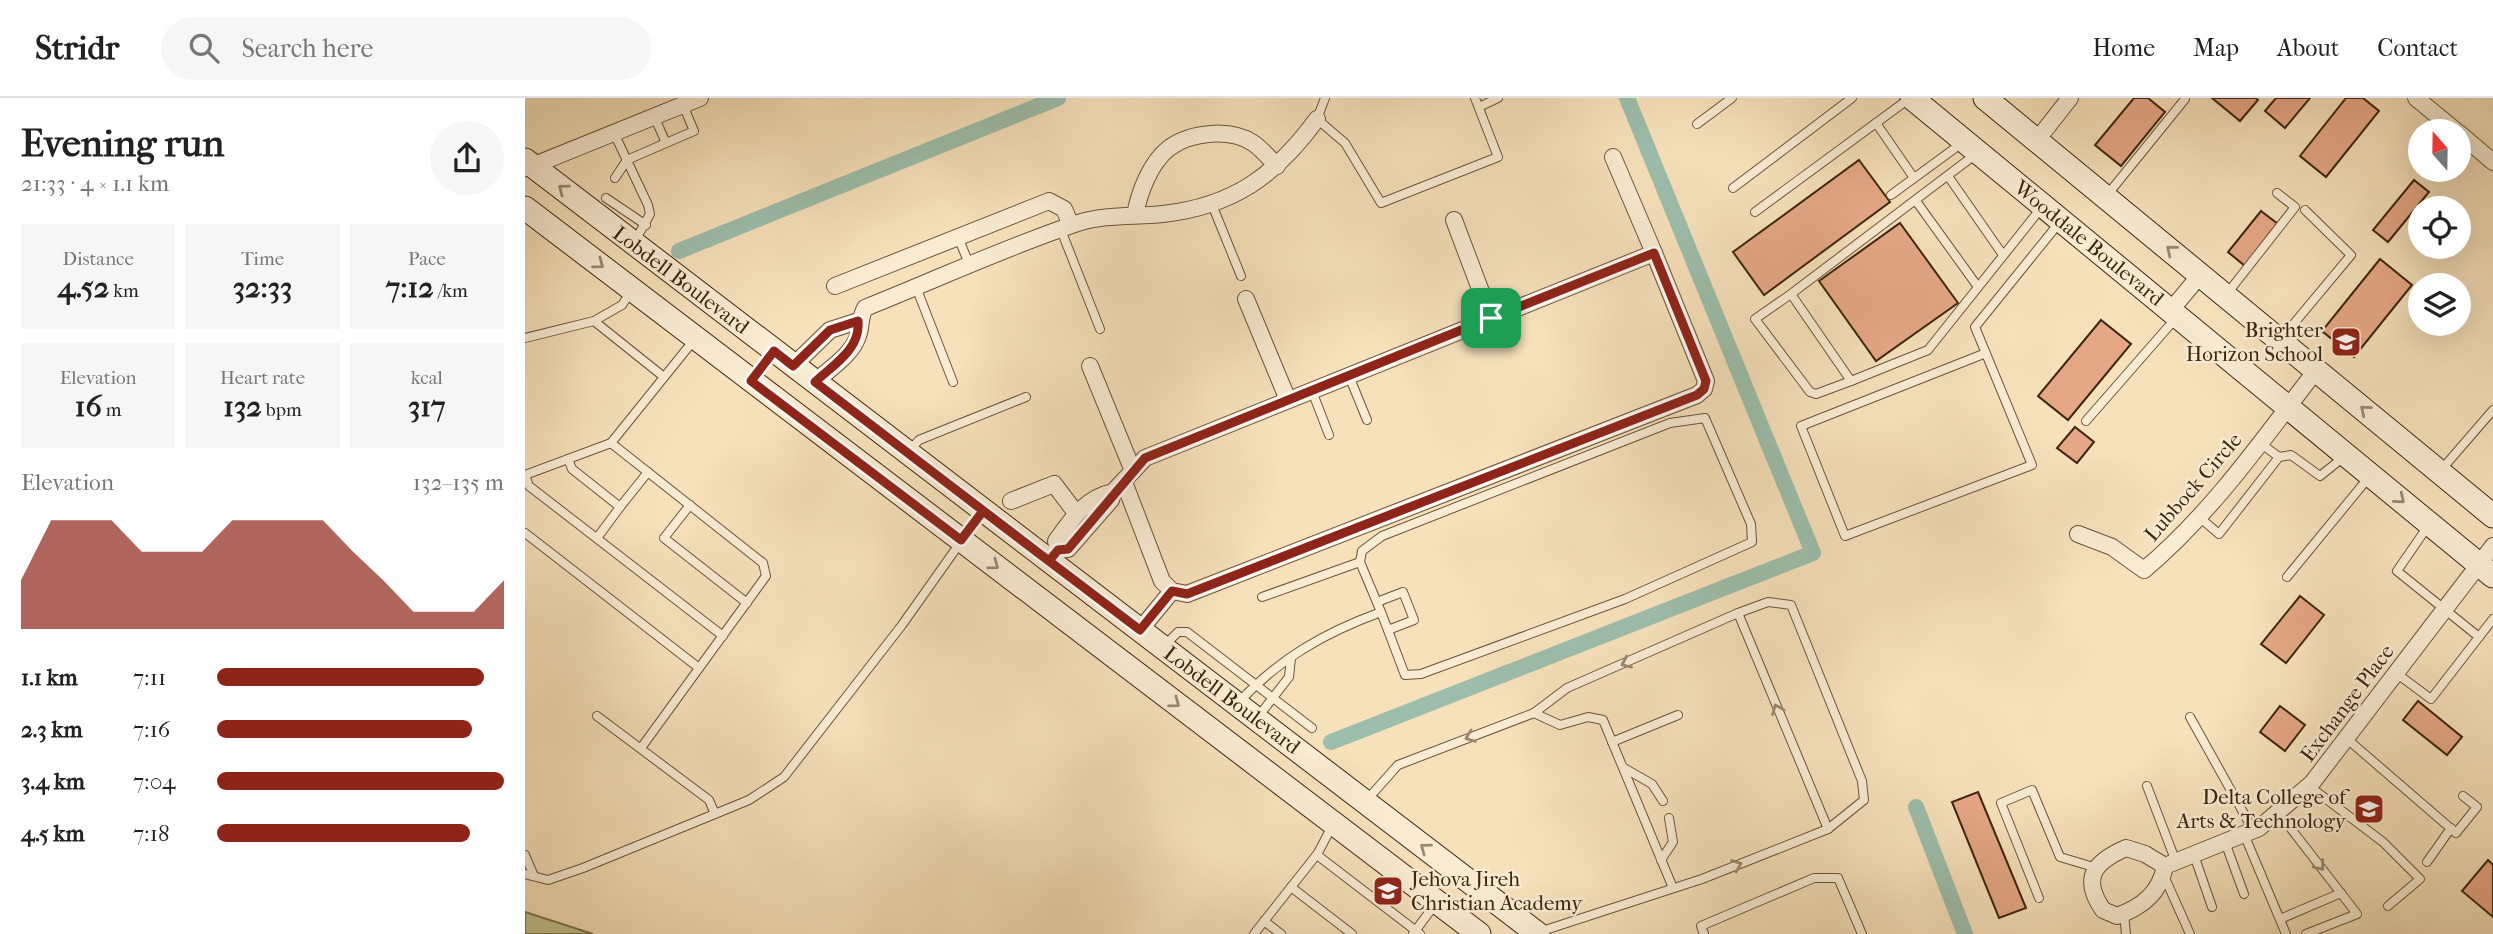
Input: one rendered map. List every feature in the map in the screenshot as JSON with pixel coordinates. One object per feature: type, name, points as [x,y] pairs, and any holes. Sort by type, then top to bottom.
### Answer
[{"type":"main road","name":"Wooddale Boulevard","points":[[1911,98],[2486,570]]},
{"type":"main road","points":[[1985,98],[2488,509]]},
{"type":"main road","name":"Lobdell Boulevard","points":[[527,165],[603,201],[793,366],[983,511],[1054,556],[1140,630],[1536,934]]},
{"type":"main road","name":"Lobdell Boulevard","points":[[525,208],[1479,934]]},
{"type":"main road","points":[[751,381],[774,351]]},
{"type":"main road","points":[[961,540],[983,511]]},
{"type":"main road","points":[[1440,905],[1463,910],[1498,934]]},
{"type":"street","points":[[2037,140],[2070,98]]},
{"type":"street","points":[[2416,98],[2442,119]]},
{"type":"street","points":[[527,165],[692,101]]},
{"type":"street","points":[[815,382],[851,350],[859,334],[858,321],[865,309],[1066,227],[1135,215],[1166,213],[1232,198],[1263,179],[1296,149],[1317,119]]},
{"type":"street","points":[[1135,215],[1138,196],[1169,148],[1199,135],[1221,134],[1253,143],[1277,166]]},
{"type":"street","points":[[2471,143],[2493,162]]},
{"type":"street","points":[[1090,366],[1123,481],[1162,581],[1172,591],[1187,594],[1697,395],[1704,389],[1706,381],[1613,157]]},
{"type":"street","points":[[835,286],[1053,201],[1064,209],[1066,227]]},
{"type":"street","points":[[1454,220],[1491,318]]},
{"type":"street","points":[[1054,556],[1068,549],[1081,519],[1111,500],[1123,481],[1145,458],[1654,253]]},
{"type":"street","points":[[2174,313],[2201,274]]},
{"type":"street","points":[[1246,299],[1288,400]]},
{"type":"street","points":[[793,366],[830,330],[858,321]]},
{"type":"street","name":"Lubbock Circle","points":[[2078,534],[2112,547],[2144,570],[2167,551],[2198,516],[2317,369]]},
{"type":"street","points":[[1011,501],[1053,484],[1081,519]]},
{"type":"street","name":"Exchange Place","points":[[2168,868],[2248,832],[2309,786],[2446,608],[2486,570],[2493,545]]},
{"type":"street","points":[[1140,630],[1172,591]]},
{"type":"street","points":[[2126,848],[2145,853],[2168,868],[2161,886],[2135,910],[2117,916],[2103,910],[2091,884],[2104,858],[2126,848]]},
{"type":"lane","points":[[1325,98],[1317,119],[1345,143],[1381,203],[1498,157],[1477,102],[1498,98]]},
{"type":"lane","points":[[1697,124],[1732,98]]},
{"type":"lane","points":[[1733,188],[1852,98]]},
{"type":"lane","points":[[1755,212],[1911,98]]},
{"type":"lane","points":[[2106,197],[2185,99]]},
{"type":"lane","points":[[615,178],[627,160],[694,131],[692,101]]},
{"type":"lane","points":[[655,117],[666,143]]},
{"type":"lane","points":[[1876,123],[1914,178]]},
{"type":"lane","points":[[614,133],[648,205],[650,214],[640,234]]},
{"type":"lane","points":[[1971,147],[1948,176],[1755,319],[1810,392],[1816,394],[1928,350],[2043,205]]},
{"type":"lane","points":[[1891,195],[1914,178],[1971,147]]},
{"type":"lane","points":[[1948,176],[2003,255]]},
{"type":"lane","points":[[2226,295],[2295,207],[2277,194]]},
{"type":"lane","points":[[1916,201],[1978,287]]},
{"type":"lane","points":[[1210,202],[1241,276]]},
{"type":"lane","points":[[2280,339],[2351,255],[2305,210]]},
{"type":"lane","points":[[1986,353],[1801,426],[1845,536],[2032,465],[1986,353],[1975,327],[2061,220]]},
{"type":"lane","points":[[1066,227],[1100,329]]},
{"type":"lane","points":[[958,237],[970,265]]},
{"type":"lane","points":[[916,287],[953,382]]},
{"type":"lane","points":[[525,338],[594,321],[622,305],[632,290]]},
{"type":"lane","points":[[1791,294],[1851,381]]},
{"type":"lane","points":[[2087,421],[2174,313]]},
{"type":"lane","points":[[594,321],[664,377]]},
{"type":"lane","points":[[695,338],[611,443],[525,475],[529,486],[723,636]]},
{"type":"lane","points":[[1349,376],[1367,420]]},
{"type":"lane","points":[[1312,391],[1329,435]]},
{"type":"lane","points":[[907,453],[919,440],[1026,397]]},
{"type":"lane","points":[[2440,472],[2493,410]]},
{"type":"lane","points":[[1691,418],[1705,418],[1751,524],[1752,542],[1625,599],[1420,674],[1405,675],[1360,562],[1362,551],[1382,536],[1669,423],[1691,418]]},
{"type":"lane","points":[[2260,442],[2279,457]]},
{"type":"lane","points":[[611,443],[763,563],[766,576],[641,748]]},
{"type":"lane","points":[[2198,516],[2219,534],[2279,457],[2291,455],[2320,476],[2347,455]]},
{"type":"lane","points":[[568,459],[572,469],[620,507]]},
{"type":"lane","points":[[597,538],[648,472]]},
{"type":"lane","points":[[2287,577],[2371,475]]},
{"type":"lane","points":[[690,505],[664,538],[747,603]]},
{"type":"lane","points":[[2430,524],[2397,571],[2479,637]]},
{"type":"lane","points":[[525,533],[699,668]]},
{"type":"lane","points":[[525,855],[529,875],[548,880],[749,800],[784,776],[902,625],[961,540]]},
{"type":"lane","points":[[1262,597],[1360,562]]},
{"type":"lane","points":[[1377,602],[1403,592],[1414,620],[1388,631]]},
{"type":"lane","points":[[1365,802],[1398,765],[1534,713],[1567,688],[1738,612],[1769,602],[1791,605],[1862,780],[1864,800],[1828,829],[1673,888],[1536,934]]},
{"type":"lane","points":[[1237,704],[1267,672],[1334,629],[1381,612]]},
{"type":"lane","points":[[1738,612],[1828,829]]},
{"type":"lane","points":[[2396,673],[2431,699],[2493,619]]},
{"type":"lane","points":[[1163,647],[1178,632],[1187,632],[1312,728]]},
{"type":"lane","points":[[1256,719],[1289,677],[1291,658]]},
{"type":"lane","points":[[1534,713],[1560,725],[1588,717],[1603,720],[1673,888]]},
{"type":"lane","points":[[1612,742],[1678,715]]},
{"type":"lane","points":[[597,716],[709,800],[715,814]]},
{"type":"lane","points":[[2190,717],[2248,832],[2286,934]]},
{"type":"lane","points":[[2346,738],[2456,832],[2477,807],[2463,796]]},
{"type":"lane","points":[[1623,768],[1653,784],[1663,801]]},
{"type":"lane","points":[[2147,786],[2168,868],[2190,934]]},
{"type":"lane","points":[[2309,786],[2383,842],[2420,879],[2388,906]]},
{"type":"lane","points":[[2039,898],[2001,803],[2032,790],[2060,857],[2097,868]]},
{"type":"lane","points":[[2278,812],[2357,914],[2306,934]]},
{"type":"lane","points":[[1661,860],[1673,842],[1669,818]]},
{"type":"lane","points":[[1254,934],[1317,855],[1333,823]]},
{"type":"lane","points":[[2427,862],[2451,828]]},
{"type":"lane","points":[[2225,842],[2244,894]]},
{"type":"lane","points":[[1317,855],[1416,933],[1440,905]]},
{"type":"lane","points":[[2194,855],[2212,908]]},
{"type":"lane","points":[[1704,934],[1701,926],[1814,878],[1831,876],[1838,878],[1844,888],[1862,934]]},
{"type":"lane","points":[[1291,887],[1352,934]]},
{"type":"lane","points":[[2280,919],[2341,893]]},
{"type":"lane","points":[[2124,914],[2126,934]]},
{"type":"lane","points":[[1263,921],[1281,934]]},
{"type":"green space","points":[[525,912],[593,934],[525,934]]},
{"type":"building","points":[[2134,98],[2148,98],[2165,112],[2121,166],[2095,145]]},
{"type":"building","points":[[2212,98],[2256,98],[2258,100],[2240,121]]},
{"type":"building","points":[[2276,98],[2310,98],[2285,128],[2265,111]]},
{"type":"building","points":[[2346,98],[2363,98],[2379,111],[2326,177],[2300,156]]},
{"type":"building","points":[[1859,160],[1890,202],[1764,295],[1733,252]]},
{"type":"building","points":[[2412,182],[2416,182],[2429,192],[2426,196],[2408,196],[2408,218],[2388,242],[2373,230]]},
{"type":"building","points":[[2261,211],[2278,224],[2245,266],[2228,252]]},
{"type":"building","points":[[1900,223],[1958,303],[1876,361],[1819,281]]},
{"type":"building","points":[[2380,259],[2408,282],[2408,290],[2354,357],[2322,331]]},
{"type":"building","points":[[2101,320],[2131,344],[2068,420],[2038,396]]},
{"type":"building","points":[[2075,427],[2094,442],[2077,463],[2057,448]]},
{"type":"building","points":[[2300,596],[2324,615],[2286,663],[2261,644]]},
{"type":"building","points":[[2418,701],[2462,737],[2447,755],[2403,720]]},
{"type":"building","points":[[2280,706],[2305,725],[2285,751],[2260,732]]},
{"type":"building","points":[[1978,792],[2026,908],[1999,918],[1952,802]]},
{"type":"building","points":[[2488,860],[2493,865],[2493,917],[2462,891]]},
{"type":"waterway","points":[[679,251],[1058,98]]},
{"type":"waterway","points":[[1331,742],[1813,553],[1627,98]]},
{"type":"waterway","points":[[1916,807],[1965,934]]},
{"type":"place","name":"Brighter Horizon School","points":[[2346,342]]},
{"type":"place","name":"Delta College of Arts & Technology","points":[[2369,809]]},
{"type":"place","name":"Jehova Jireh Christian Academy","points":[[1388,891]]},
{"type":"route","points":[[1654,253],[1690,336],[1706,381],[1704,389],[1697,395],[1187,594],[1172,591],[1140,630],[983,511],[961,540],[751,381],[774,351],[793,366],[830,330],[858,321],[859,334],[851,350],[815,382],[1049,561],[1058,550],[1068,549],[1111,500],[1113,492],[1145,458],[1491,318],[1654,253]]}]
